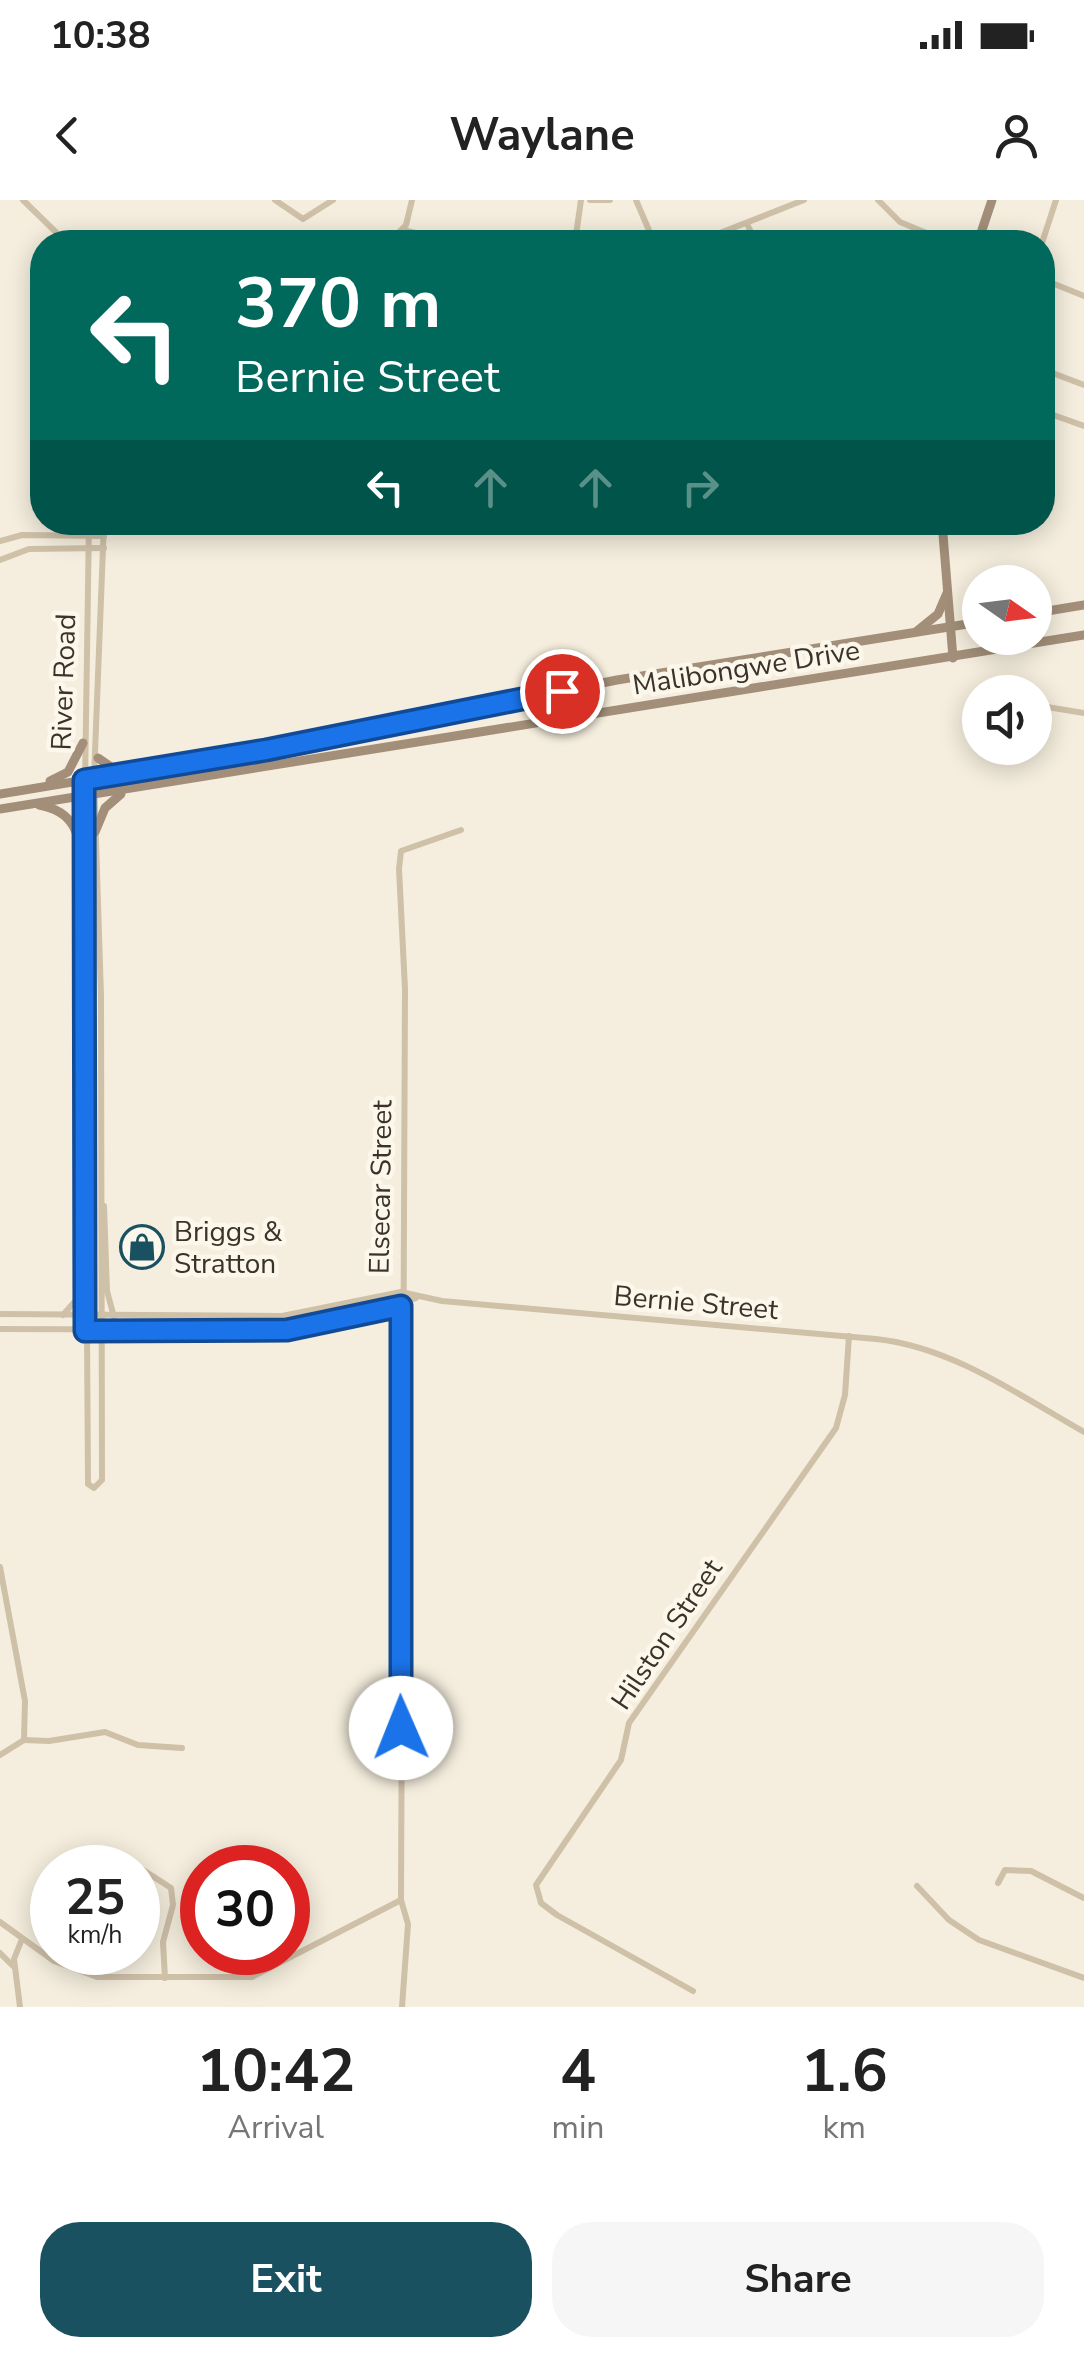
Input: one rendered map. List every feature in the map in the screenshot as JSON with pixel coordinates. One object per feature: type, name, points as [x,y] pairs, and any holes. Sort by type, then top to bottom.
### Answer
[{"type":"main road","points":[[982,230],[992,200]]},
{"type":"main road","points":[[943,535],[954,658]]},
{"type":"main road","points":[[915,633],[938,614],[948,589]]},
{"type":"main road","points":[[1052,610],[1084,605]]},
{"type":"main road","name":"Malibongwe Drive","points":[[0,794],[266,750],[617,680],[962,625]]},
{"type":"main road","name":"Malibongwe Drive","points":[[0,809],[1084,635]]},
{"type":"main road","points":[[28,790],[68,772],[83,742]]},
{"type":"main road","points":[[98,758],[120,774]]},
{"type":"main road","points":[[95,832],[108,804],[133,788]]},
{"type":"main road","points":[[32,804],[63,812],[74,824],[84,874]]},
{"type":"street","points":[[23,200],[54,230]]},
{"type":"street","points":[[275,200],[303,219],[333,200]]},
{"type":"street","points":[[403,230],[412,200]]},
{"type":"street","points":[[577,230],[581,200]]},
{"type":"street","points":[[590,200],[610,200]]},
{"type":"street","points":[[636,200],[649,230]]},
{"type":"street","points":[[730,230],[804,200]]},
{"type":"street","points":[[878,200],[900,222],[919,230]]},
{"type":"street","points":[[1046,230],[1056,200]]},
{"type":"street","points":[[747,224],[750,230]]},
{"type":"street","points":[[1055,285],[1084,296]]},
{"type":"street","points":[[1055,374],[1084,385]]},
{"type":"street","points":[[1055,416],[1084,426]]},
{"type":"street","points":[[0,541],[22,535],[104,536]]},
{"type":"street","name":"River Road","points":[[89,536],[83,742],[89,779],[84,874],[85,1331],[88,1484],[94,1488],[102,1480],[101,1195],[95,832],[89,796]]},
{"type":"street","name":"River Road","points":[[89,779],[98,758],[104,536]]},
{"type":"street","points":[[0,560],[29,548],[104,548]]},
{"type":"street","points":[[1052,708],[1084,713]]},
{"type":"street","name":"Elsecar Street","points":[[402,2007],[408,1924],[401,1900],[405,989],[401,851],[461,830]]},
{"type":"street","points":[[101,1195],[106,1218],[106,1291],[114,1316]]},
{"type":"street","points":[[62,1316],[85,1290]]},
{"type":"street","points":[[0,1314],[285,1316],[401,1292]]},
{"type":"street","name":"Bernie Street","points":[[401,1292],[416,1298],[904,1342],[968,1368],[1084,1432]]},
{"type":"street","points":[[0,1329],[287,1330],[401,1306],[416,1298]]},
{"type":"street","name":"Hilston Street","points":[[693,1990],[556,1914],[541,1903],[536,1885],[622,1760],[629,1724],[836,1428],[845,1396],[849,1336]]},
{"type":"street","points":[[0,1567],[25,1700],[24,1740]]},
{"type":"street","points":[[0,1754],[24,1740],[49,1741],[105,1732],[138,1745],[182,1748]]},
{"type":"street","points":[[998,1883],[1004,1870],[1022,1869],[1084,1898]]},
{"type":"street","points":[[160,1881],[171,1888],[172,1905],[163,1942],[166,1978]]},
{"type":"street","points":[[917,1886],[949,1920],[979,1940],[1084,1978]]},
{"type":"street","points":[[0,1922],[54,1961],[90,1975],[257,1976],[401,1900]]},
{"type":"street","points":[[16,2005],[14,1967],[22,1940]]},
{"type":"street","points":[[0,1953],[14,1967]]},
{"type":"place","name":"Briggs & Stratton","points":[[142,1247]]},
{"type":"route","points":[[401,1728],[401,1306],[287,1330],[85,1331],[84,780],[266,750],[562,691]]}]
